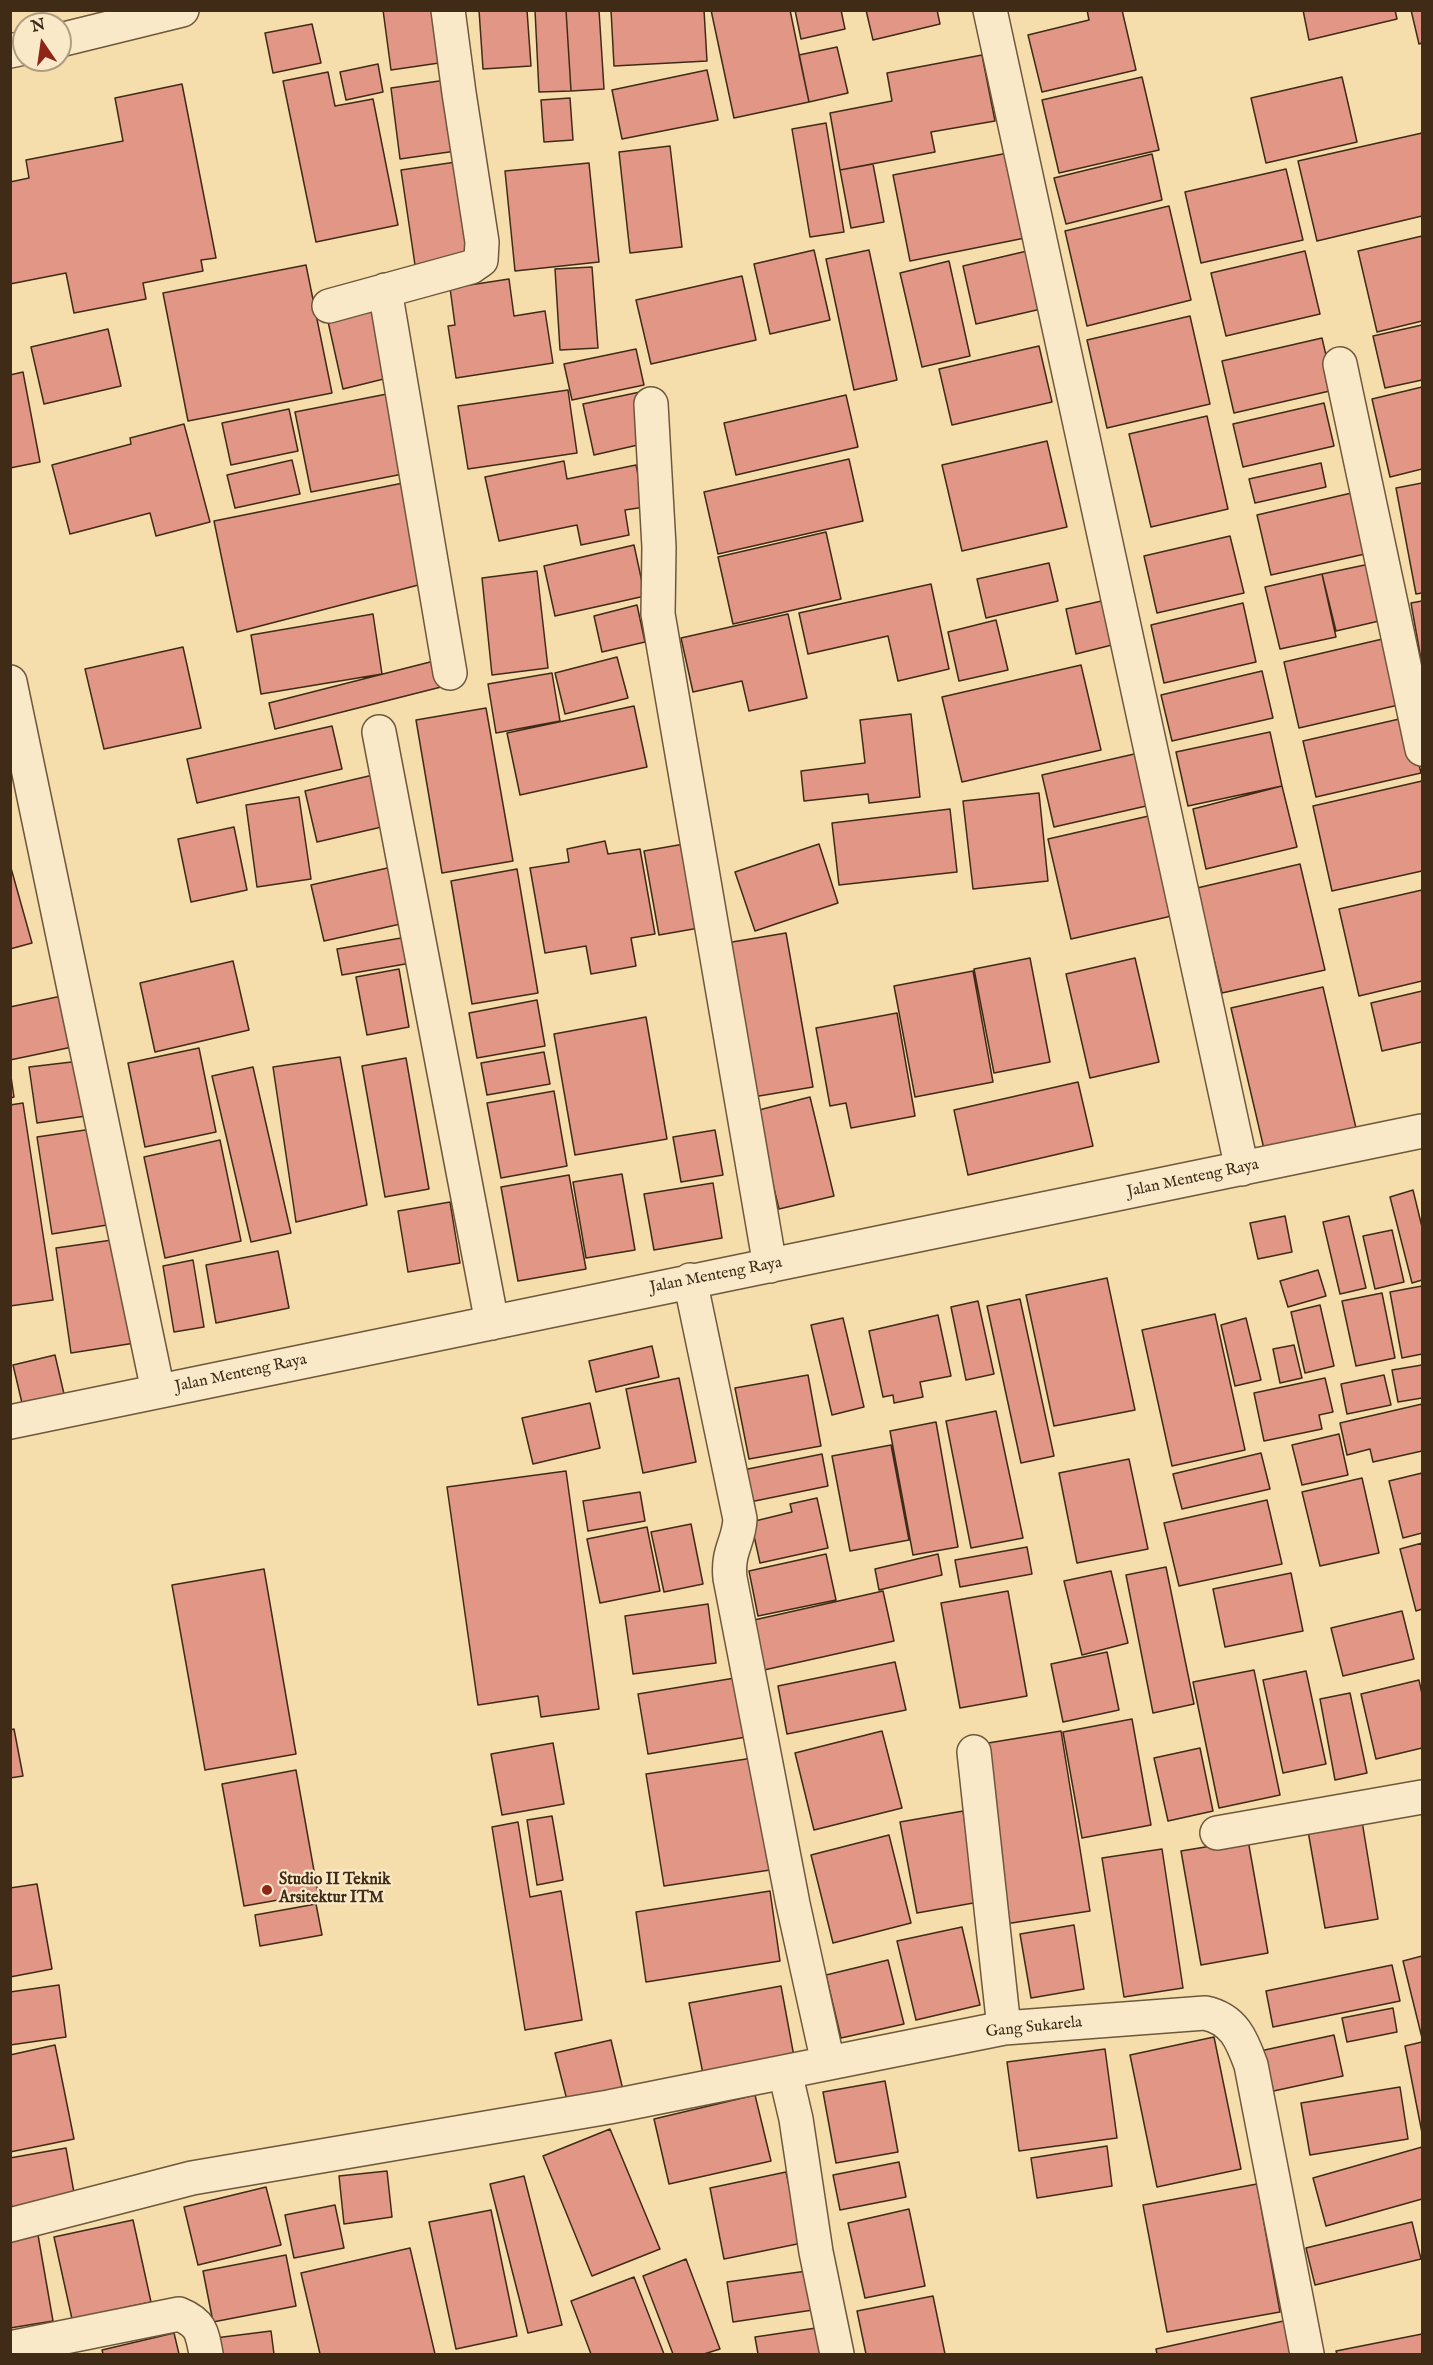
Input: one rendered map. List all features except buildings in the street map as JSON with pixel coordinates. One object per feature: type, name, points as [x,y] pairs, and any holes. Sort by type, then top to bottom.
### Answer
[{"type":"street","points":[[72,37],[182,10]]},
{"type":"street","points":[[329,306],[471,267],[481,260],[482,242],[448,10]]},
{"type":"street","points":[[990,10],[1242,1169]]},
{"type":"street","points":[[385,290],[450,673]]},
{"type":"street","points":[[1340,364],[1422,748]]},
{"type":"street","points":[[651,404],[660,547],[658,614],[770,1266]]},
{"type":"street","points":[[10,682],[158,1391]]},
{"type":"street","points":[[379,732],[492,1323]]},
{"type":"street","name":"Jalan Menteng Raya","points":[[10,1422],[690,1280],[770,1266],[1422,1131]]},
{"type":"street","points":[[690,1280],[740,1519],[740,1528],[730,1553],[730,1578],[793,1904],[828,2063]]},
{"type":"street","points":[[974,1752],[1004,2028]]},
{"type":"street","points":[[1217,1833],[1422,1797]]},
{"type":"street","name":"Gang Sukarela","points":[[10,2225],[192,2178],[609,2107],[1004,2028],[1205,2013],[1218,2016],[1231,2025],[1241,2038],[1251,2065],[1307,2355]]},
{"type":"street","points":[[785,2072],[796,2119],[816,2252],[837,2355]]},
{"type":"street","points":[[10,2348],[179,2314],[193,2320],[202,2336],[206,2355]]},
{"type":"place","name":"Studio II Teknik Arsitektur ITM","points":[[267,1890]]}]
